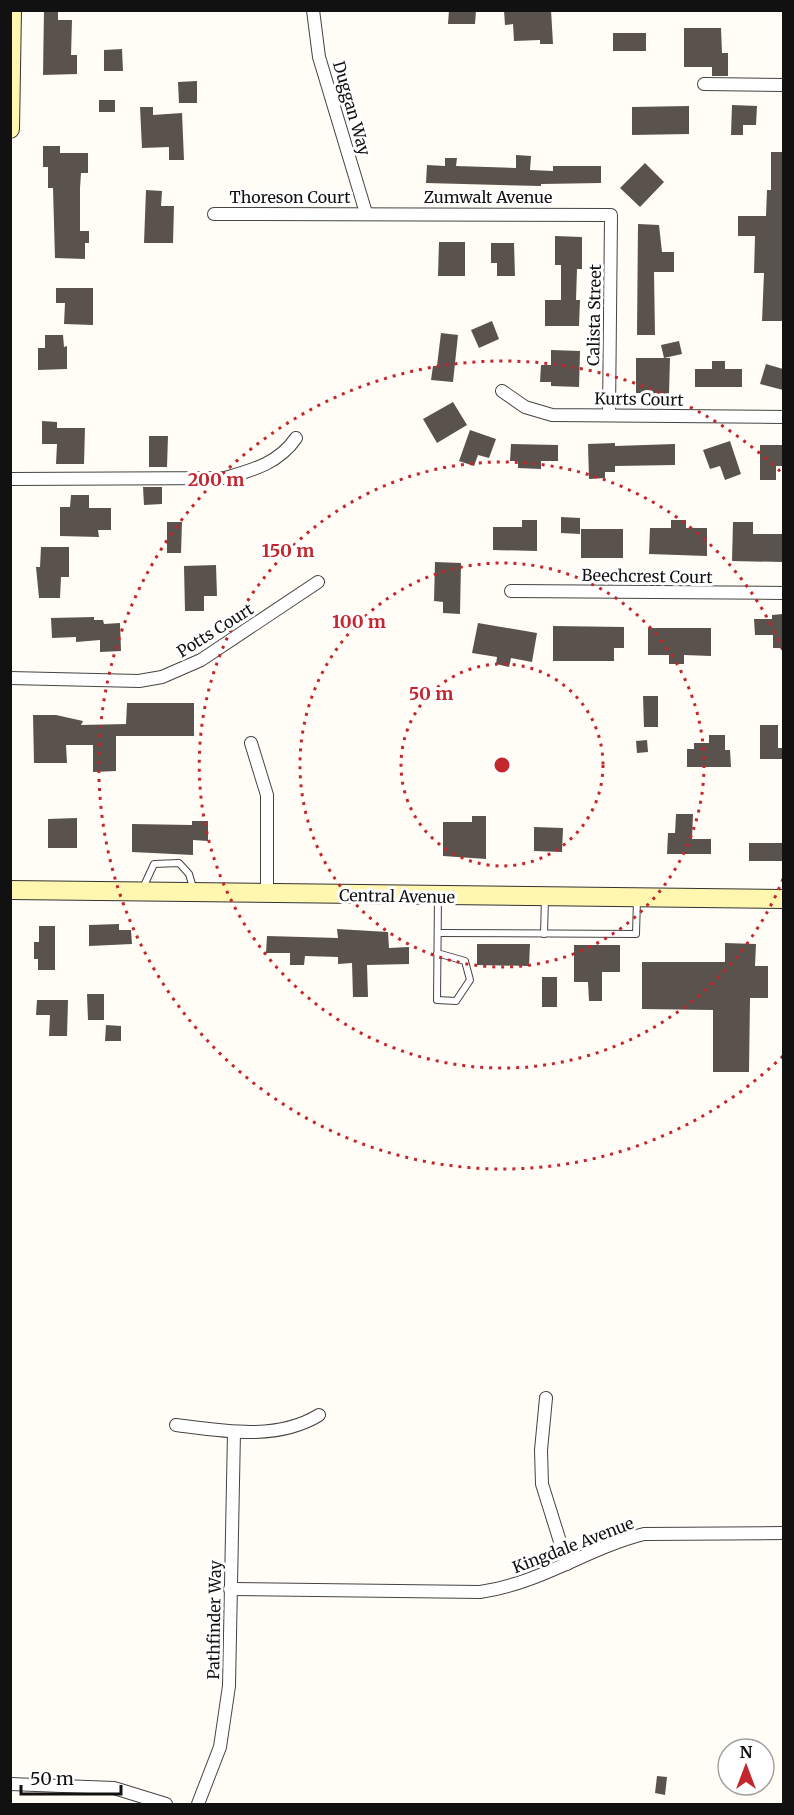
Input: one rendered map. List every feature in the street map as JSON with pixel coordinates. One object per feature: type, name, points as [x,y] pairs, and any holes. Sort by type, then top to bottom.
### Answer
[{"type":"street","points":[[10,129],[12,10]]},
{"type":"street","name":"Duggan Way","points":[[314,10],[320,57],[366,213]]},
{"type":"street","points":[[705,84],[783,85]]},
{"type":"street","name":"Thoreson Court","points":[[214,214],[366,213]]},
{"type":"street","name":"Zumwalt Avenue","points":[[366,213],[611,215]]},
{"type":"street","name":"Calista Street","points":[[609,415],[611,215]]},
{"type":"street","name":"Kurts Court","points":[[502,391],[516,403],[542,413],[783,417]]},
{"type":"street","points":[[10,480],[225,478],[254,470],[286,453],[296,438]]},
{"type":"street","name":"Potts Court","points":[[10,678],[139,681],[162,677],[201,660],[318,582]]},
{"type":"street","name":"Beechcrest Court","points":[[511,591],[783,593]]},
{"type":"street","points":[[251,743],[267,795],[267,894]]},
{"type":"street","name":"Central Avenue","points":[[10,890],[194,894],[783,899]]},
{"type":"street","points":[[546,1398],[541,1450],[543,1484],[567,1564]]},
{"type":"street","points":[[176,1425],[234,1432],[284,1430],[304,1425],[319,1415]]},
{"type":"street","name":"Pathfinder Way","points":[[198,1804],[220,1747],[229,1686],[234,1432]]},
{"type":"street","name":"Kingdale Avenue","points":[[230,1589],[480,1592],[520,1584],[624,1539],[644,1534],[783,1533]]},
{"type":"street","points":[[10,1784],[114,1788],[166,1804]]},
{"type":"lane","points":[[140,893],[154,864],[179,863],[189,874],[194,894]]},
{"type":"lane","points":[[438,896],[438,933],[438,952],[438,1000],[456,1000],[470,980],[465,961],[438,952]]},
{"type":"lane","points":[[544,934],[545,897]]},
{"type":"lane","points":[[438,933],[636,934],[638,898]]},
{"type":"building","points":[[44,10],[58,11],[58,20],[72,20],[71,55],[77,55],[77,74],[43,75]]},
{"type":"building","points":[[449,10],[476,10],[475,24],[448,24]]},
{"type":"building","points":[[504,10],[551,10],[553,44],[540,44],[540,40],[514,41],[513,24],[505,25]]},
{"type":"building","points":[[684,28],[721,28],[722,53],[728,53],[728,76],[712,76],[712,67],[684,67]]},
{"type":"building","points":[[613,33],[646,33],[646,51],[613,51]]},
{"type":"building","points":[[122,49],[123,71],[104,71],[104,50]]},
{"type":"building","points":[[197,81],[197,103],[179,103],[178,82]]},
{"type":"building","points":[[99,100],[115,100],[115,112],[99,112]]},
{"type":"building","points":[[732,105],[757,106],[756,125],[743,125],[743,135],[731,135]]},
{"type":"building","points":[[689,106],[689,134],[632,135],[632,107]]},
{"type":"building","points":[[140,107],[153,107],[153,115],[182,113],[184,160],[169,160],[169,147],[142,148]]},
{"type":"building","points":[[43,146],[60,146],[60,153],[88,153],[88,173],[81,173],[80,188],[80,231],[89,231],[89,243],[85,243],[85,259],[55,258],[53,188],[48,188],[48,167],[43,167]]},
{"type":"building","points":[[771,152],[783,152],[783,321],[762,321],[764,273],[754,273],[755,236],[738,236],[738,216],[766,216],[767,190],[771,190]]},
{"type":"building","points":[[516,155],[531,156],[530,170],[553,171],[553,166],[601,166],[601,183],[541,184],[541,186],[426,183],[427,165],[445,166],[445,158],[457,158],[456,166],[516,168]]},
{"type":"building","points":[[645,163],[664,182],[640,207],[620,188]]},
{"type":"building","points":[[146,190],[162,191],[161,206],[174,206],[173,243],[144,243]]},
{"type":"building","points":[[638,224],[659,225],[662,252],[674,252],[674,272],[654,272],[655,335],[637,335]]},
{"type":"building","points":[[555,236],[582,237],[582,269],[577,269],[576,300],[580,300],[579,326],[545,326],[545,300],[561,300],[561,265],[555,265]]},
{"type":"building","points":[[439,242],[465,242],[465,276],[438,276]]},
{"type":"building","points":[[491,243],[514,243],[515,276],[497,276],[497,263],[491,263]]},
{"type":"building","points":[[56,288],[93,288],[93,325],[64,324],[65,303],[56,303]]},
{"type":"building","points":[[492,321],[499,339],[479,348],[471,330]]},
{"type":"building","points":[[441,333],[458,335],[453,382],[431,380],[433,366],[437,366]]},
{"type":"building","points":[[45,335],[63,335],[64,347],[67,346],[67,369],[38,370],[38,348],[45,348]]},
{"type":"building","points":[[679,341],[682,354],[664,358],[661,345]]},
{"type":"building","points":[[551,350],[580,351],[579,387],[551,386],[551,382],[540,382],[541,365],[551,365]]},
{"type":"building","points":[[636,358],[670,358],[669,394],[636,393]]},
{"type":"building","points":[[712,361],[725,361],[725,369],[742,369],[742,387],[695,387],[695,369],[712,369]]},
{"type":"building","points":[[766,364],[783,369],[783,390],[760,384]]},
{"type":"building","points":[[453,402],[467,425],[437,443],[423,419]]},
{"type":"building","points":[[42,421],[57,422],[57,428],[85,428],[84,464],[56,464],[57,444],[42,444]]},
{"type":"building","points":[[470,430],[496,439],[489,458],[478,455],[474,466],[459,461]]},
{"type":"building","points":[[149,436],[168,436],[167,467],[149,467]]},
{"type":"building","points":[[730,441],[741,474],[725,480],[720,466],[710,469],[703,450]]},
{"type":"building","points":[[615,443],[615,446],[675,444],[675,465],[615,466],[615,472],[605,472],[605,478],[589,479],[588,444]]},
{"type":"building","points":[[511,444],[558,445],[558,461],[541,461],[541,469],[518,468],[518,461],[510,461]]},
{"type":"building","points":[[760,445],[783,445],[783,466],[776,466],[776,480],[760,480]]},
{"type":"building","points":[[143,487],[162,487],[162,504],[144,505]]},
{"type":"building","points":[[71,495],[89,495],[89,508],[111,508],[111,530],[98,530],[99,537],[60,536],[60,507],[70,507]]},
{"type":"building","points":[[561,517],[580,518],[580,534],[561,533]]},
{"type":"building","points":[[522,520],[537,520],[537,551],[493,550],[493,527],[522,527]]},
{"type":"building","points":[[671,520],[686,520],[686,528],[707,528],[707,556],[649,554],[650,528],[671,528]]},
{"type":"building","points":[[167,522],[182,522],[181,553],[167,553]]},
{"type":"building","points":[[733,522],[753,522],[753,534],[783,534],[783,562],[732,561]]},
{"type":"building","points":[[581,529],[623,529],[623,558],[581,558]]},
{"type":"building","points":[[41,547],[69,547],[69,577],[61,577],[60,598],[39,598],[36,567],[40,567]]},
{"type":"building","points":[[435,562],[461,563],[460,614],[443,613],[443,602],[434,601]]},
{"type":"building","points":[[216,565],[217,596],[204,596],[204,611],[185,611],[184,566]]},
{"type":"building","points":[[783,614],[783,648],[773,648],[773,635],[755,635],[754,619],[772,619],[772,615]]},
{"type":"building","points":[[94,617],[94,620],[103,620],[104,624],[120,623],[121,651],[100,652],[100,640],[76,642],[76,637],[52,638],[51,618]]},
{"type":"building","points":[[478,623],[537,633],[532,662],[511,658],[509,667],[496,664],[497,657],[472,653]]},
{"type":"building","points":[[553,626],[624,627],[624,648],[614,648],[614,661],[553,661]]},
{"type":"building","points":[[648,628],[711,628],[711,656],[684,655],[684,664],[669,664],[669,655],[648,655]]},
{"type":"building","points":[[643,696],[658,696],[658,727],[644,727]]},
{"type":"building","points":[[127,703],[194,703],[194,736],[116,736],[116,771],[93,772],[93,745],[66,745],[67,763],[34,763],[33,715],[56,715],[83,721],[81,725],[126,724]]},
{"type":"building","points":[[760,725],[778,725],[778,748],[783,748],[783,759],[760,759]]},
{"type":"building","points":[[709,735],[725,735],[725,750],[730,750],[731,767],[687,767],[687,749],[694,749],[694,743],[709,743]]},
{"type":"building","points":[[647,740],[648,752],[637,753],[636,741]]},
{"type":"building","points":[[676,814],[693,814],[692,839],[711,839],[711,854],[667,854],[668,833],[675,833]]},
{"type":"building","points":[[472,816],[486,816],[486,859],[443,856],[443,822],[472,822]]},
{"type":"building","points":[[77,818],[77,848],[48,848],[48,819]]},
{"type":"building","points":[[192,821],[208,821],[208,841],[193,840],[193,855],[132,852],[132,824],[192,825]]},
{"type":"building","points":[[534,827],[563,828],[562,852],[534,851]]},
{"type":"building","points":[[749,843],[783,843],[783,861],[749,861]]},
{"type":"building","points":[[119,924],[119,930],[131,930],[132,944],[89,946],[89,925]]},
{"type":"building","points":[[39,926],[55,926],[55,970],[38,970],[38,959],[34,959],[34,942],[39,942]]},
{"type":"building","points":[[337,929],[388,932],[389,948],[409,947],[409,964],[367,965],[368,997],[353,997],[352,963],[338,964],[338,957],[305,956],[304,965],[290,965],[290,953],[266,953],[267,936],[338,938]]},
{"type":"building","points":[[725,943],[756,944],[755,966],[768,966],[768,998],[750,998],[749,1072],[713,1072],[713,1010],[642,1009],[642,962],[725,962]]},
{"type":"building","points":[[477,944],[530,944],[529,966],[477,965]]},
{"type":"building","points":[[574,945],[620,945],[620,972],[602,972],[602,1001],[589,1001],[588,982],[574,982]]},
{"type":"building","points":[[542,977],[557,977],[557,1007],[542,1007]]},
{"type":"building","points":[[87,994],[104,994],[104,1020],[88,1020]]},
{"type":"building","points":[[37,1000],[68,1000],[67,1036],[49,1036],[50,1015],[36,1015]]},
{"type":"building","points":[[106,1025],[121,1026],[121,1041],[105,1041]]},
{"type":"building","points":[[657,1776],[667,1777],[665,1795],[655,1793]]}]
